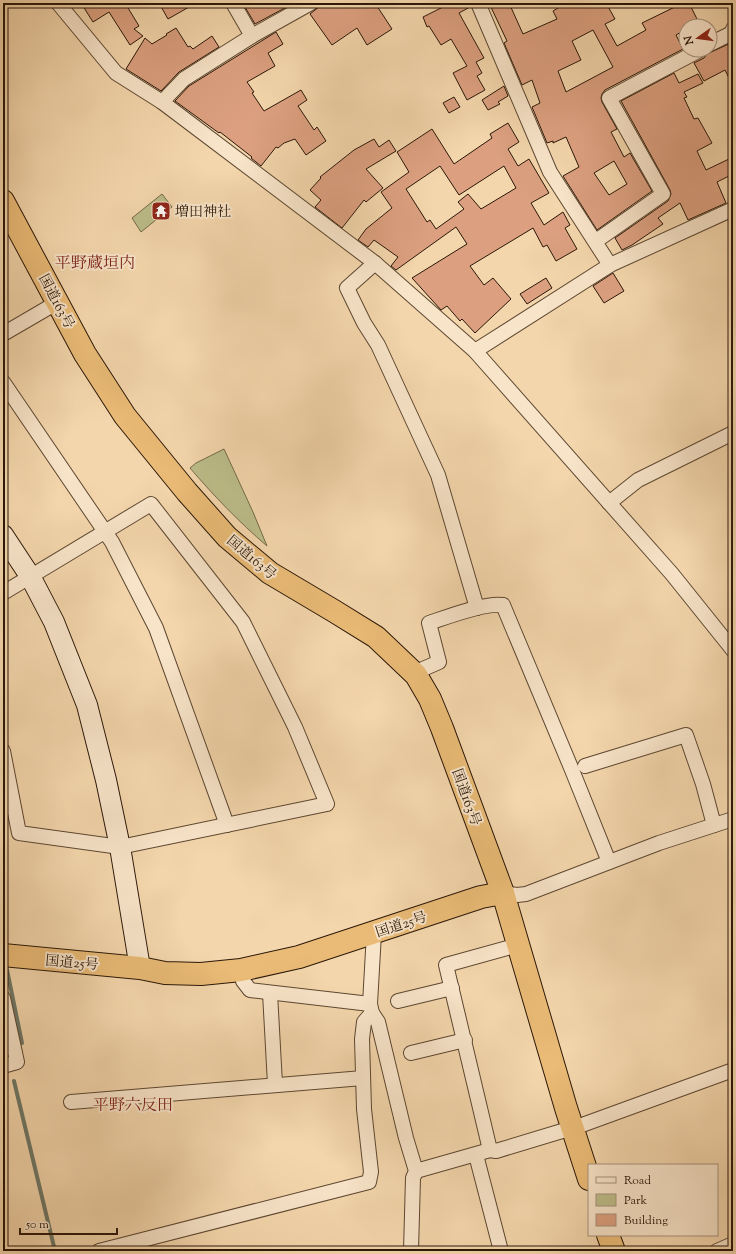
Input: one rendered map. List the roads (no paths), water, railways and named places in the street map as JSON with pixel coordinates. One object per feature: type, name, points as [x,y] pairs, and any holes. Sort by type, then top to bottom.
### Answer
[{"type":"highway","name":"国道163号","points":[[3,201],[85,354],[125,416],[187,492],[227,537],[270,573],[334,610],[376,637],[416,675],[430,699],[442,728],[502,893]]},
{"type":"highway","name":"国道25号","points":[[3,955],[140,968],[165,973],[201,974],[241,970],[298,957],[481,897],[502,893]]},
{"type":"highway","points":[[502,893],[572,1129],[588,1176]]},
{"type":"highway","points":[[608,1236],[614,1251]]},
{"type":"street","points":[[233,3],[252,36]]},
{"type":"street","points":[[162,102],[184,79],[252,36],[311,3]]},
{"type":"street","points":[[478,3],[550,172],[596,241],[610,265]]},
{"type":"street","points":[[64,6],[116,73],[162,102],[375,263],[475,351],[672,574],[733,650]]},
{"type":"street","points":[[718,40],[732,33],[733,29]]},
{"type":"street","points":[[596,241],[663,194],[609,98],[685,58]]},
{"type":"street","points":[[475,351],[610,265],[733,209]]},
{"type":"street","points":[[375,263],[347,288],[364,323],[378,345],[438,475],[477,608]]},
{"type":"street","points":[[3,334],[58,302]]},
{"type":"street","points":[[3,382],[112,542],[156,628],[227,825]]},
{"type":"street","points":[[609,503],[638,480],[733,433]]},
{"type":"street","points":[[3,593],[151,504],[243,622],[295,727],[327,804],[120,847],[19,833],[3,750]]},
{"type":"street","points":[[3,535],[30,576],[57,629],[87,704],[120,847],[140,968]]},
{"type":"street","points":[[416,675],[423,669],[439,662],[430,623],[477,608],[497,604],[503,605],[609,862]]},
{"type":"street","points":[[585,766],[686,735],[703,784],[714,825]]},
{"type":"street","points":[[502,893],[517,895],[526,894],[609,862],[733,819]]},
{"type":"street","points":[[99,1251],[127,1248],[369,1182],[371,1172],[364,1109],[362,1039],[364,1022],[371,1008],[374,933]]},
{"type":"street","points":[[490,1150],[446,965],[518,945]]},
{"type":"street","points":[[241,970],[243,981],[250,990],[371,1008]]},
{"type":"street","points":[[398,1001],[452,988]]},
{"type":"street","points":[[270,993],[274,1084]]},
{"type":"street","points":[[3,998],[17,1062],[3,1066]]},
{"type":"street","points":[[371,1008],[378,1022],[406,1138],[416,1170],[413,1178],[411,1251]]},
{"type":"street","points":[[411,1053],[465,1040]]},
{"type":"street","points":[[416,1170],[490,1150],[496,1152],[572,1129],[733,1070]]},
{"type":"street","points":[[71,1102],[274,1084],[363,1078]]},
{"type":"street","points":[[476,1154],[501,1251]]},
{"type":"street","points":[[717,1251],[733,1244]]},
{"type":"waterway","points":[[7,970],[22,1043]]},
{"type":"waterway","points":[[14,1081],[55,1251]]},
{"type":"place","name":"増田神社","points":[[161,211]]},
{"type":"district","name":"平野蔵垣内","points":[[95,262]]},
{"type":"district","name":"平野六反田","points":[[133,1104]]}]
